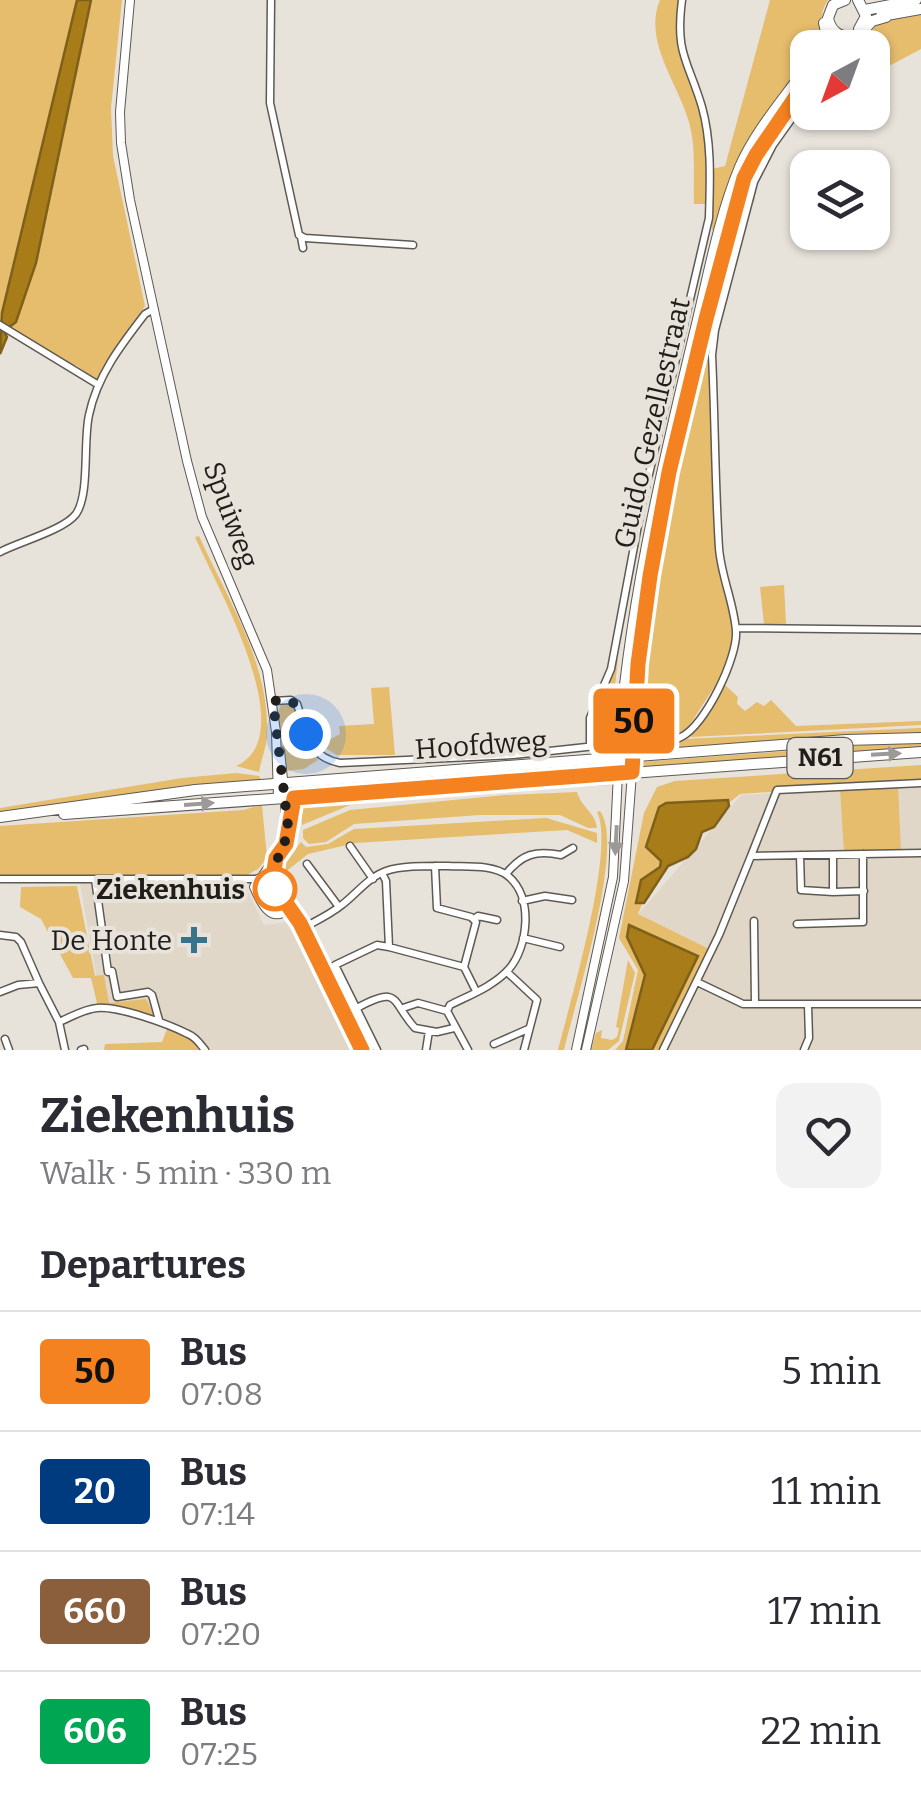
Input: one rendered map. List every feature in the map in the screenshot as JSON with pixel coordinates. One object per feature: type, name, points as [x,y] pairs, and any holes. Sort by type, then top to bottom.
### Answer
[{"type":"main road","name":"Spuiweg","points":[[130,0],[121,143],[154,310],[202,517],[268,670],[281,782]]},
{"type":"main road","points":[[833,0],[824,14],[834,30]]},
{"type":"main road","points":[[834,30],[828,15],[837,2],[849,0],[864,17]]},
{"type":"main road","points":[[864,17],[916,0]]},
{"type":"main road","points":[[864,17],[885,11],[921,9]]},
{"type":"main road","name":"Guido Gezellestraat","points":[[576,1050],[611,887],[627,660],[647,540],[728,201],[751,147],[790,91]]},
{"type":"main road","name":"Guido Gezellestraat","points":[[586,1050],[624,881],[638,664],[660,516],[736,202],[756,155],[790,105]]},
{"type":"main road","name":"Hoofdweg","points":[[0,818],[281,782],[921,738]]},
{"type":"main road","name":"Hoofdweg","points":[[0,818],[921,752]]},
{"type":"main road","points":[[281,782],[288,826],[286,844],[262,879],[267,911],[286,911],[302,925],[362,1050]]},
{"type":"main road","points":[[286,798],[288,826]]},
{"type":"main road","points":[[262,879],[288,896],[286,911]]},
{"type":"street","points":[[271,0],[270,103],[303,248]]},
{"type":"street","points":[[590,746],[590,718],[611,669],[642,504],[709,218],[710,170],[702,108],[679,46],[682,0]]},
{"type":"street","points":[[273,701],[290,700],[297,704],[312,749],[326,760],[340,763],[514,755],[679,738],[695,726],[729,670],[736,628],[722,578],[719,545],[712,354],[715,330],[754,182],[790,120]]},
{"type":"street","points":[[301,237],[413,245]]},
{"type":"street","points":[[0,552],[75,516],[82,494],[84,440],[97,384],[144,314],[154,310]]},
{"type":"street","points":[[4,328],[97,384]]},
{"type":"street","points":[[736,628],[921,630]]},
{"type":"street","points":[[664,1050],[697,982],[777,790],[921,782]]},
{"type":"street","points":[[350,846],[373,879]]},
{"type":"street","points":[[506,874],[532,853],[561,855],[572,848]]},
{"type":"street","points":[[798,924],[861,923],[864,854]]},
{"type":"street","points":[[751,856],[921,854]]},
{"type":"street","points":[[800,855],[801,890],[864,892]]},
{"type":"street","points":[[833,855],[833,892]]},
{"type":"street","points":[[307,864],[339,907]]},
{"type":"street","points":[[435,866],[437,908],[497,920]]},
{"type":"street","points":[[302,925],[339,907],[382,873],[435,866],[480,867],[506,874],[518,890],[526,920],[517,958],[506,972],[446,1011]]},
{"type":"street","points":[[382,873],[386,880],[389,947]]},
{"type":"street","points":[[0,879],[262,879]]},
{"type":"street","points":[[95,879],[108,972],[112,971],[116,996],[148,992],[158,1020]]},
{"type":"street","points":[[522,901],[545,896],[572,900]]},
{"type":"street","points":[[474,918],[464,966],[476,992]]},
{"type":"street","points":[[754,921],[755,1004]]},
{"type":"street","points":[[0,934],[21,942],[59,1022],[65,1050]]},
{"type":"street","points":[[523,938],[560,946]]},
{"type":"street","points":[[377,1050],[335,966],[377,946],[464,966]]},
{"type":"street","points":[[506,972],[535,994],[537,1000],[524,1050]]},
{"type":"street","points":[[697,982],[743,1004],[921,1004]]},
{"type":"street","points":[[0,992],[40,983]]},
{"type":"street","points":[[356,1008],[383,997],[400,1002],[412,1026],[429,1031],[454,1028]]},
{"type":"street","points":[[403,1008],[418,1003],[446,1011],[468,1050]]},
{"type":"street","points":[[804,1050],[809,1038],[808,1004]]},
{"type":"street","points":[[59,1022],[102,1007],[158,1020],[191,1035],[205,1050]]},
{"type":"street","points":[[494,1044],[529,1029]]},
{"type":"street","points":[[426,1050],[429,1031]]},
{"type":"street","points":[[514,1036],[524,1050]]},
{"type":"street","points":[[5,1039],[9,1050]]},
{"type":"shaded area","points":[[0,0],[77,0],[1,323],[0,322]]},
{"type":"shaded area","points":[[77,0],[91,0],[36,263],[16,322],[4,331],[7,337],[0,354],[2,313]]},
{"type":"shaded area","points":[[91,0],[122,0],[111,108],[113,156],[145,306],[96,381],[76,365],[73,368],[7,328],[16,322],[36,263]]},
{"type":"shaded area","points":[[660,0],[681,0],[680,49],[706,138],[707,204],[694,204],[690,126],[656,32]]},
{"type":"shaded area","points":[[770,0],[828,0],[822,12],[822,30],[790,30],[790,83],[747,146],[716,233],[712,230],[712,169],[725,166]]},
{"type":"shaded area","points":[[921,12],[921,49],[890,65],[890,30],[868,30],[874,23]]},
{"type":"shaded area","points":[[790,111],[790,125],[758,177],[754,202],[747,200],[715,322],[710,365],[719,573],[733,643],[724,672],[685,732],[638,740],[641,662],[659,539],[730,238],[750,173]]},
{"type":"shaded area","points":[[199,536],[245,632],[262,682],[267,734],[259,772],[236,766],[255,749],[261,724],[258,693],[235,622],[195,537]]},
{"type":"shaded area","points":[[784,585],[786,624],[764,624],[760,587]]},
{"type":"shaded area","points":[[618,657],[610,736],[598,739],[592,735],[596,715]]},
{"type":"shaded area","points":[[724,684],[738,697],[737,704],[745,711],[757,702],[764,706],[771,700],[796,726],[921,721],[921,725],[691,737]]},
{"type":"shaded area","points":[[389,687],[395,755],[337,755],[320,745],[340,734],[339,726],[374,724],[371,688]]},
{"type":"shaded area","points":[[287,701],[294,704],[306,742],[318,760],[304,769],[286,771],[284,765],[278,713]]},
{"type":"shaded area","points":[[921,728],[921,735],[645,750],[638,744],[683,739]]},
{"type":"shaded area","points":[[921,741],[921,749],[643,768],[640,765],[642,762]]},
{"type":"shaded area","points":[[605,762],[613,768],[300,791],[300,788]]},
{"type":"shaded area","points":[[921,765],[921,781],[740,794],[730,802],[666,803],[659,807],[649,851],[661,861],[660,867],[641,880],[636,903],[642,904],[638,914],[709,949],[661,1050],[652,1050],[697,957],[629,925],[627,937],[645,975],[630,1044],[626,1050],[615,1050],[623,1041],[638,970],[619,938],[644,813],[657,787],[675,781]]},
{"type":"shaded area","points":[[236,773],[259,776],[262,781],[187,785],[0,815],[0,808]]},
{"type":"shaded area","points":[[605,780],[612,785],[350,805],[302,825],[300,800]]},
{"type":"shaded area","points":[[921,785],[921,1050],[652,1050],[630,924],[741,795]]},
{"type":"shaded area","points":[[898,786],[901,852],[844,852],[840,789]]},
{"type":"shaded area","points":[[577,792],[597,828],[560,815],[480,815],[354,824],[326,842],[309,844],[303,838],[303,830],[350,810]]},
{"type":"shaded area","points":[[728,800],[729,806],[714,827],[702,832],[696,849],[668,866],[644,903],[636,903],[641,880],[660,867],[661,861],[646,847],[659,807],[666,803]]},
{"type":"shaded area","points":[[262,805],[267,858],[245,876],[0,877],[0,826],[243,810]]},
{"type":"shaded area","points":[[600,811],[606,829],[603,890],[564,1050],[558,1050],[596,892]]},
{"type":"shaded area","points":[[546,818],[597,833],[597,843],[567,830],[355,843],[308,854],[284,873],[285,863],[301,842],[306,847],[328,844],[354,829]]},
{"type":"shaded area","name":"De Honte","points":[[75,855],[244,883],[264,925],[289,922],[352,1050],[203,1050],[185,1028],[101,1004]]},
{"type":"shaded area","points":[[77,886],[95,976],[104,975],[109,1003],[146,999],[155,1017],[97,1003],[91,978],[73,978],[41,919],[20,907],[21,887]]},
{"type":"shaded area","points":[[629,925],[698,956],[652,1050],[626,1050],[645,975],[627,937]]},
{"type":"shaded area","points":[[628,960],[635,973],[619,1041],[608,1050],[591,1050],[596,1033],[602,1030],[601,1038],[617,1037]]},
{"type":"shaded area","points":[[167,1029],[189,1037],[202,1050],[104,1050],[105,1044],[162,1042]]},
{"type":"bus line","name":"50","points":[[362,1050],[300,923],[272,883],[276,858],[286,844],[294,798],[632,772],[638,664],[669,472],[736,202],[756,155],[790,104]]},
{"type":"place","name":"Ziekenhuis","points":[[275,889]]},
{"type":"place","name":"De Honte","points":[[194,940]]},
{"type":"route","points":[[275,889],[279,884],[272,875],[273,869],[286,844],[288,826],[273,701],[290,700],[297,704],[306,734]]}]
